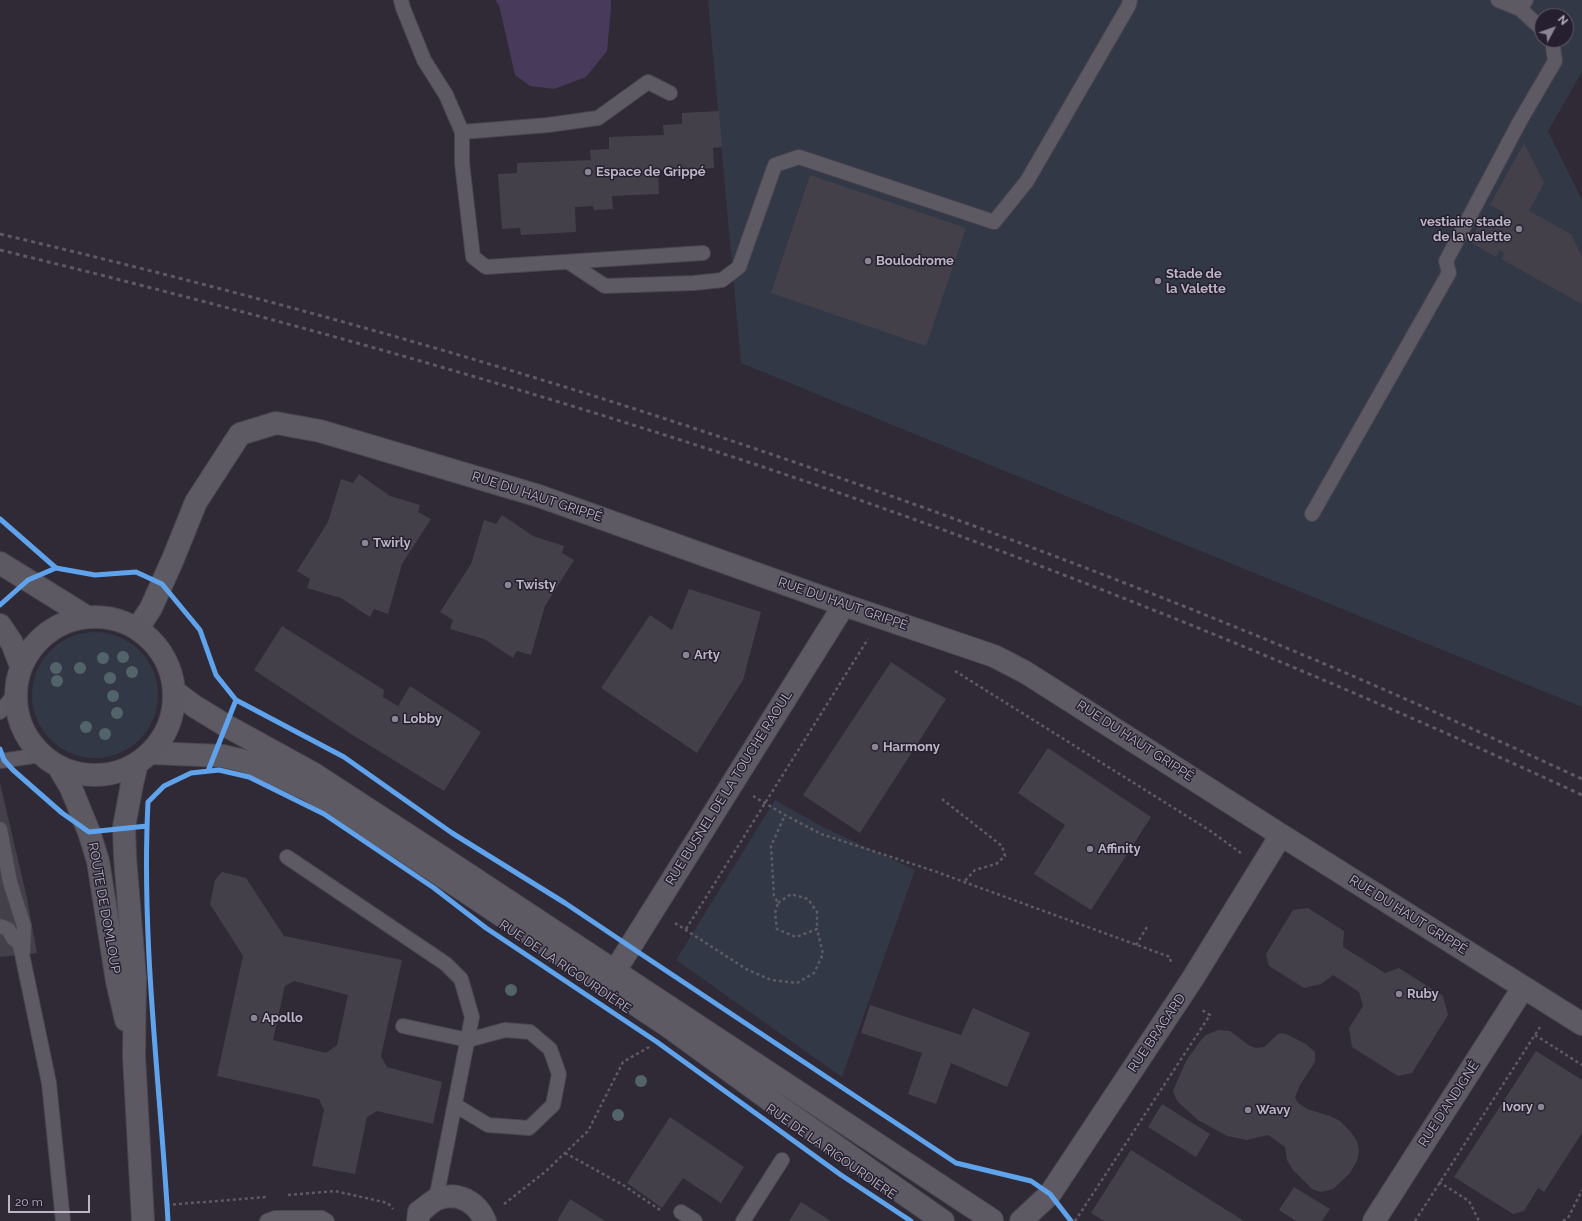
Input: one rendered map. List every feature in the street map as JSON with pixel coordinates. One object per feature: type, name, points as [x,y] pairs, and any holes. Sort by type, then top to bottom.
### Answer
[{"type":"main road","points":[[0,563],[87,617]]},
{"type":"main road","name":"ROUTE DE DOMLOUP","points":[[134,1056],[117,981],[98,861],[89,832],[71,788],[49,761],[30,742],[21,727],[16,711],[15,694],[21,666],[36,641],[59,624],[73,619],[103,617],[118,620],[138,628]]},
{"type":"main road","points":[[0,625],[12,643],[21,666]]},
{"type":"main road","points":[[49,761],[70,772],[84,775],[98,776],[112,774],[125,770],[144,758],[167,730],[174,704],[174,691],[171,675],[166,660],[157,647],[138,628]]},
{"type":"main road","name":"ROUTE DE DOMLOUP","points":[[143,1221],[134,1056],[135,978],[124,827],[132,784],[144,758]]},
{"type":"street","name":"RUE DU HAUT GRIPPÉ","points":[[138,628],[151,608],[176,554],[196,502],[240,434],[276,423],[324,432],[539,496],[844,605],[994,656],[1025,672],[1280,835],[1582,1024]]},
{"type":"street","name":"RUE BUSNEL DE LA TOUCHE RAOUL","points":[[615,971],[844,605]]},
{"type":"street","name":"RUE DE LA RIGOURDIÈRE","points":[[174,691],[194,706],[225,725],[320,778],[615,971],[991,1221]]},
{"type":"street","name":"RUE DE LA RIGOURDIÈRE","points":[[144,758],[223,756],[248,762],[308,790],[403,850],[668,1026],[787,1112],[943,1221]]},
{"type":"street","name":"RUE BRAGARD","points":[[1021,1221],[1050,1194],[1181,997],[1280,835]]},
{"type":"street","name":"RUE D'ANDIGNÉ","points":[[1374,1221],[1523,988]]},
{"type":"street","points":[[418,1221],[419,1212],[436,1199],[453,1196],[470,1200],[485,1220]]},
{"type":"street","points":[[991,1221],[1007,1221]]},
{"type":"lane","points":[[401,0],[424,60],[446,95],[462,132],[462,163],[473,257],[486,267],[570,263],[703,253]]},
{"type":"lane","points":[[570,263],[605,286],[694,283],[722,280],[739,267],[775,165],[799,157],[994,222],[1026,181],[1112,35],[1129,5],[1130,0]]},
{"type":"lane","points":[[1498,0],[1523,5],[1534,19]]},
{"type":"lane","points":[[1312,514],[1449,273],[1446,261],[1520,121],[1555,61],[1553,48]]},
{"type":"lane","points":[[462,132],[548,126],[598,118],[648,82],[670,93]]},
{"type":"lane","points":[[0,712],[15,694]]},
{"type":"lane","points":[[0,761],[49,761]]},
{"type":"lane","points":[[0,829],[10,882],[24,926],[22,954]]},
{"type":"lane","points":[[287,857],[446,964],[461,979],[472,1017],[436,1199]]},
{"type":"lane","points":[[0,926],[8,929],[13,938],[19,943],[22,954],[49,1083],[63,1221]]},
{"type":"lane","points":[[403,1026],[468,1040],[505,1030],[530,1032],[550,1049],[559,1074],[553,1105],[529,1128],[488,1125],[455,1105]]},
{"type":"lane","points":[[744,1221],[782,1160]]},
{"type":"lane","points":[[681,1212],[695,1221]]},
{"type":"lane","points":[[266,1221],[275,1218],[322,1218],[327,1221]]},
{"type":"path","points":[[0,519],[50,563]]},
{"type":"path","points":[[56,568],[95,575],[136,572],[162,584],[200,630],[216,675],[236,700],[344,757],[420,811]]},
{"type":"path","points":[[686,929],[869,637],[878,616]]},
{"type":"path","points":[[949,667],[1209,830],[1261,867]]},
{"type":"path","points":[[732,783],[764,803],[821,834],[964,882],[1170,957],[1172,968],[1193,978]]},
{"type":"path","points":[[942,799],[1002,846],[1005,856],[996,864],[975,870],[964,882]]},
{"type":"path","points":[[778,903],[774,896],[771,846],[785,815]]},
{"type":"path","points":[[486,854],[565,903],[956,1163],[1031,1182],[1050,1194],[1071,1221]]},
{"type":"path","points":[[654,909],[746,969],[771,980],[797,983],[814,973],[823,954],[817,929],[817,912],[808,899],[791,894],[778,903],[775,913],[777,929],[796,937],[817,929]]},
{"type":"path","points":[[1136,945],[1147,927]]},
{"type":"path","points":[[1075,1221],[1210,1015],[1181,997]]},
{"type":"path","points":[[1415,1221],[1553,1006]]},
{"type":"path","points":[[485,1220],[545,1172],[588,1131],[623,1062],[658,1042],[668,1026]]},
{"type":"path","points":[[1535,1036],[1582,1065]]},
{"type":"path","points":[[565,1153],[623,1185],[666,1214],[681,1212]]},
{"type":"path","points":[[1439,1182],[1469,1201],[1479,1221]]},
{"type":"path","points":[[1563,1221],[1568,1218],[1582,1190]]},
{"type":"path","points":[[282,1195],[335,1191],[388,1203],[396,1212]]},
{"type":"path","points":[[167,1206],[274,1196]]},
{"type":"path","points":[[166,1198],[168,1213]]},
{"type":"shaded area","points":[[495,0],[611,0],[607,51],[586,77],[554,89],[530,86],[515,75],[499,5]]},
{"type":"shaded area","name":"Stade de la Valette","points":[[708,0],[1582,0],[1582,72],[1548,131],[1582,200],[1582,707],[741,363]]},
{"type":"shaded area","points":[[101,632],[125,639],[140,650],[151,665],[157,683],[157,707],[151,725],[140,740],[125,751],[107,757],[89,758],[65,751],[50,740],[39,725],[33,707],[32,689],[39,665],[50,650],[65,639],[83,633]]},
{"type":"shaded area","points":[[775,800],[821,826],[915,870],[842,1077],[676,960]]},
{"type":"building","name":"Espace de Grippé","points":[[719,111],[722,147],[713,148],[714,168],[658,171],[659,194],[612,196],[613,209],[594,210],[593,206],[575,207],[576,232],[521,235],[520,228],[502,229],[498,174],[517,173],[517,163],[591,160],[590,150],[609,149],[609,137],[664,135],[663,125],[682,124],[682,113]]},
{"type":"building","name":"vestiaire stade de la valette","points":[[1524,143],[1544,183],[1529,211],[1571,234],[1582,257],[1582,304],[1501,259],[1505,253],[1500,250],[1496,257],[1470,242],[1484,215],[1498,223],[1504,212],[1490,205]]},
{"type":"building","name":"Boulodrome","points":[[810,175],[966,228],[926,346],[771,293]]},
{"type":"building","name":"Twirly","points":[[359,474],[390,496],[420,505],[418,512],[431,519],[402,564],[388,614],[374,609],[370,617],[341,598],[307,588],[310,579],[297,571],[328,522],[341,479],[353,483]]},
{"type":"building","name":"Twisty","points":[[502,515],[533,536],[564,546],[562,553],[574,560],[545,606],[531,655],[517,651],[513,658],[484,639],[450,629],[453,620],[440,612],[471,564],[484,520],[496,524]]},
{"type":"building","name":"Arty","points":[[689,589],[761,612],[743,680],[697,753],[601,688],[650,615],[672,630]]},
{"type":"building","name":"Lobby","points":[[282,626],[384,690],[383,697],[398,706],[410,686],[481,732],[444,791],[351,734],[254,670]]},
{"type":"building","name":"Harmony","points":[[891,662],[946,699],[860,833],[803,795]]},
{"type":"building","name":"Affinity","points":[[1048,748],[1151,817],[1091,910],[1034,874],[1065,825],[1018,793]]},
{"type":"building","points":[[0,783],[27,898],[37,953],[0,957]]},
{"type":"building","name":"Apollo","points":[[222,872],[246,878],[284,936],[402,960],[381,1056],[387,1067],[442,1082],[433,1124],[377,1111],[367,1117],[355,1174],[312,1166],[324,1110],[319,1099],[217,1076],[243,956],[210,904],[215,880]],"holes":[[[294,981],[348,995],[337,1045],[326,1053],[273,1040],[285,986]]]},
{"type":"building","name":"Ruby","points":[[1308,908],[1344,931],[1343,947],[1385,973],[1399,968],[1443,996],[1448,1015],[1412,1073],[1398,1076],[1352,1047],[1349,1028],[1363,1006],[1359,992],[1333,975],[1321,984],[1304,988],[1269,966],[1266,954],[1293,910]]},
{"type":"building","points":[[870,1005],[961,1035],[973,1008],[1030,1033],[1007,1087],[951,1063],[936,1104],[908,1094],[922,1053],[861,1033]]},
{"type":"building","name":"Wavy","points":[[1218,1030],[1230,1031],[1250,1046],[1256,1048],[1264,1047],[1281,1033],[1286,1034],[1306,1044],[1315,1052],[1315,1062],[1300,1085],[1295,1097],[1297,1102],[1307,1109],[1330,1116],[1340,1121],[1357,1141],[1359,1151],[1357,1161],[1350,1173],[1333,1189],[1321,1192],[1312,1189],[1293,1170],[1287,1160],[1285,1147],[1268,1135],[1247,1140],[1227,1136],[1198,1120],[1177,1101],[1173,1091],[1186,1061],[1206,1035]]},
{"type":"building","name":"Ivory","points":[[1536,1051],[1582,1080],[1582,1133],[1544,1192],[1538,1188],[1524,1211],[1513,1214],[1454,1177]]},
{"type":"building","points":[[1162,1104],[1210,1134],[1196,1157],[1148,1127]]},
{"type":"building","points":[[670,1117],[744,1167],[721,1203],[683,1178],[662,1208],[627,1183]]},
{"type":"building","points":[[1131,1150],[1244,1221],[1104,1221],[1091,1213]]},
{"type":"building","points":[[1294,1187],[1330,1209],[1322,1221],[1296,1221],[1279,1210]]},
{"type":"building","points":[[570,1199],[605,1221],[557,1221]]},
{"type":"building","points":[[801,1202],[831,1221],[789,1221]]},
{"type":"railway","points":[[0,234],[285,306],[473,359],[660,417],[824,472],[1105,575],[1244,630],[1380,688],[1582,779]]},
{"type":"railway","points":[[0,250],[318,332],[476,377],[633,425],[875,505],[1114,594],[1232,642],[1466,742],[1582,795]]},
{"type":"cycle path","points":[[0,519],[56,568],[95,575],[136,572],[162,584],[200,630],[216,675],[236,700],[344,757],[452,833],[565,903],[956,1163],[1031,1181],[1050,1194],[1071,1221]]},
{"type":"cycle path","points":[[0,605],[28,580],[56,568]]},
{"type":"cycle path","points":[[208,771],[236,700]]},
{"type":"cycle path","points":[[0,749],[4,760],[13,770],[62,813],[89,832],[147,826]]},
{"type":"cycle path","points":[[168,1221],[149,959],[147,907],[148,802],[164,786],[191,773],[219,770],[249,777],[324,814],[434,888],[486,928],[657,1042],[841,1175],[911,1221]]},
{"type":"place","name":"Espace de Grippé","points":[[588,172]]},
{"type":"place","name":"vestiaire stade de la valette","points":[[1519,229]]},
{"type":"place","name":"Boulodrome","points":[[868,261]]},
{"type":"place","name":"Stade de la Valette","points":[[1158,281]]},
{"type":"place","name":"Twirly","points":[[365,543]]},
{"type":"place","name":"Twisty","points":[[508,585]]},
{"type":"place","name":"Arty","points":[[686,655]]},
{"type":"place","name":"Lobby","points":[[395,719]]},
{"type":"place","name":"Harmony","points":[[875,747]]},
{"type":"place","name":"Affinity","points":[[1090,849]]},
{"type":"place","name":"Ruby","points":[[1399,994]]},
{"type":"place","name":"Apollo","points":[[254,1018]]},
{"type":"place","name":"Ivory","points":[[1541,1107]]},
{"type":"place","name":"Wavy","points":[[1248,1110]]}]
